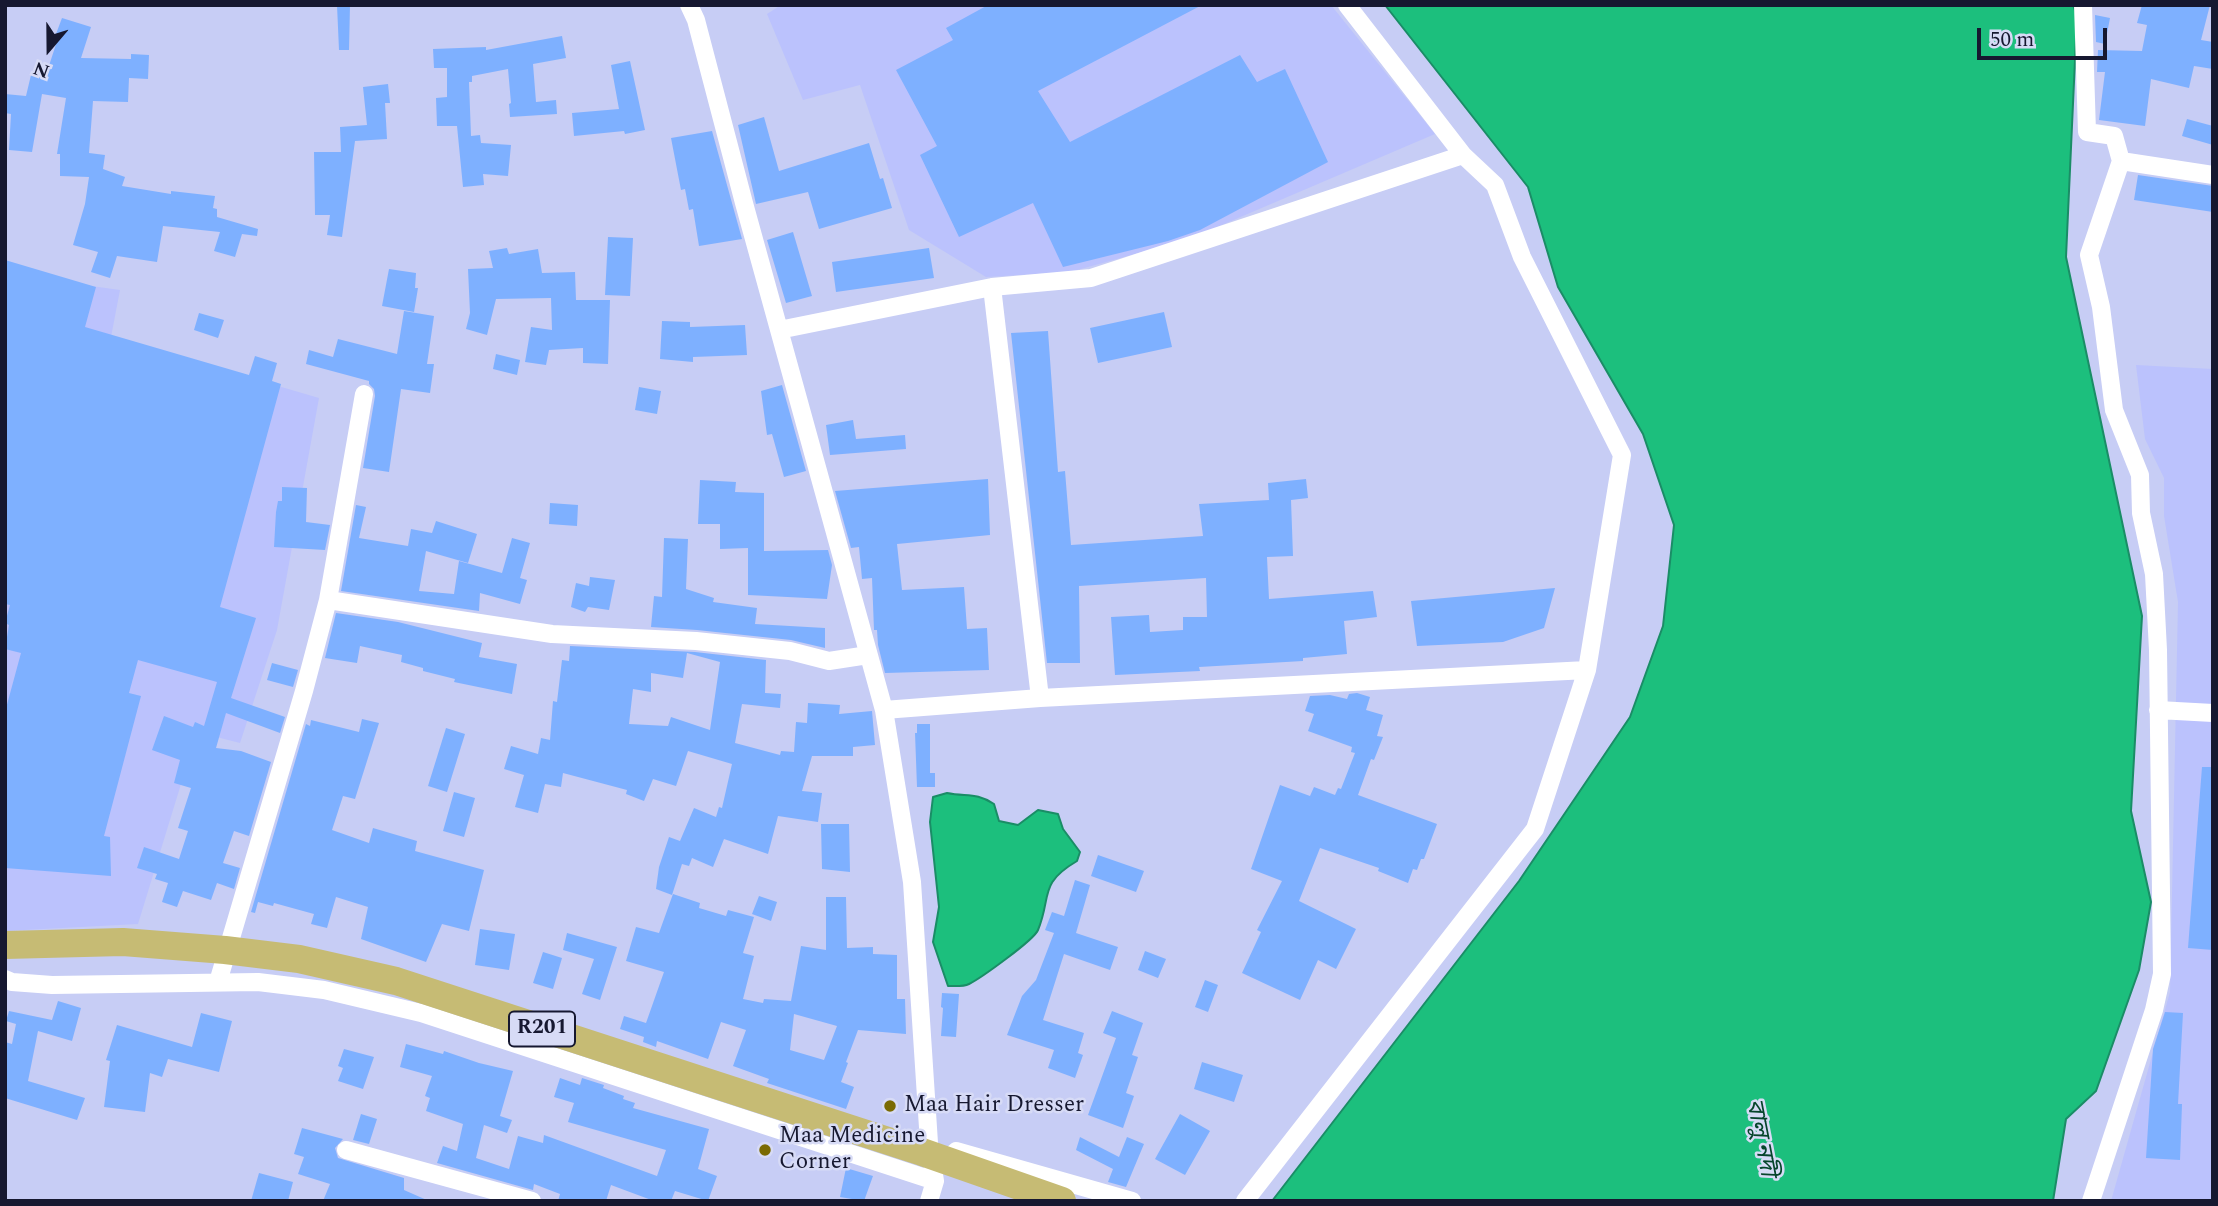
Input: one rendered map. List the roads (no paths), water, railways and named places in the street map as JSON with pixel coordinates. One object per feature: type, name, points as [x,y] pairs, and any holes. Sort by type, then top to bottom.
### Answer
[{"type":"main road","name":"R201","points":[[5,945],[123,942],[225,950],[299,959],[383,978],[922,1152],[1062,1201]]},
{"type":"street","points":[[689,5],[696,20],[884,710],[912,882],[929,1143],[934,1181],[929,1201]]},
{"type":"street","points":[[1245,1201],[1535,829],[1587,670],[1622,455],[1522,257],[1495,185],[1463,155],[1347,5]]},
{"type":"street","points":[[2083,5],[2087,132],[2114,136],[2121,161],[2089,255],[2101,307],[2114,410],[2140,475],[2141,513],[2154,574],[2162,974],[2154,1010],[2091,1201]]},
{"type":"street","points":[[779,330],[992,287],[1091,278],[1463,155]]},
{"type":"street","points":[[2121,161],[2213,175]]},
{"type":"street","points":[[992,287],[1040,698]]},
{"type":"street","points":[[218,982],[304,691],[328,600],[364,394]]},
{"type":"street","points":[[328,600],[552,634],[696,641],[790,651],[829,661],[868,655]]},
{"type":"street","points":[[884,710],[1040,698],[1587,670]]},
{"type":"street","points":[[2158,710],[2213,713]]},
{"type":"street","points":[[5,979],[52,985],[258,982],[324,990],[421,1013],[934,1181]]},
{"type":"street","points":[[929,1143],[1132,1201]]},
{"type":"street","points":[[346,1150],[532,1201]]},
{"type":"water","name":"বালু নদী","points":[[1385,5],[2073,5],[2077,16],[2066,257],[2142,616],[2131,811],[2151,902],[2139,970],[2096,1091],[2066,1119],[2053,1201],[1272,1201],[1519,881],[1630,717],[1663,626],[1674,525],[1643,434],[1558,287],[1528,187]]},
{"type":"water","points":[[947,793],[988,800],[994,804],[999,821],[1018,825],[1038,810],[1058,814],[1063,829],[1080,852],[1077,861],[1051,884],[1038,930],[1034,935],[984,974],[961,986],[948,986],[933,942],[939,907],[930,822],[933,797]]},
{"type":"place","name":"Maa Hair Dresser","points":[[890,1106]]},
{"type":"place","name":"Maa Medicine Corner","points":[[765,1150]]}]
